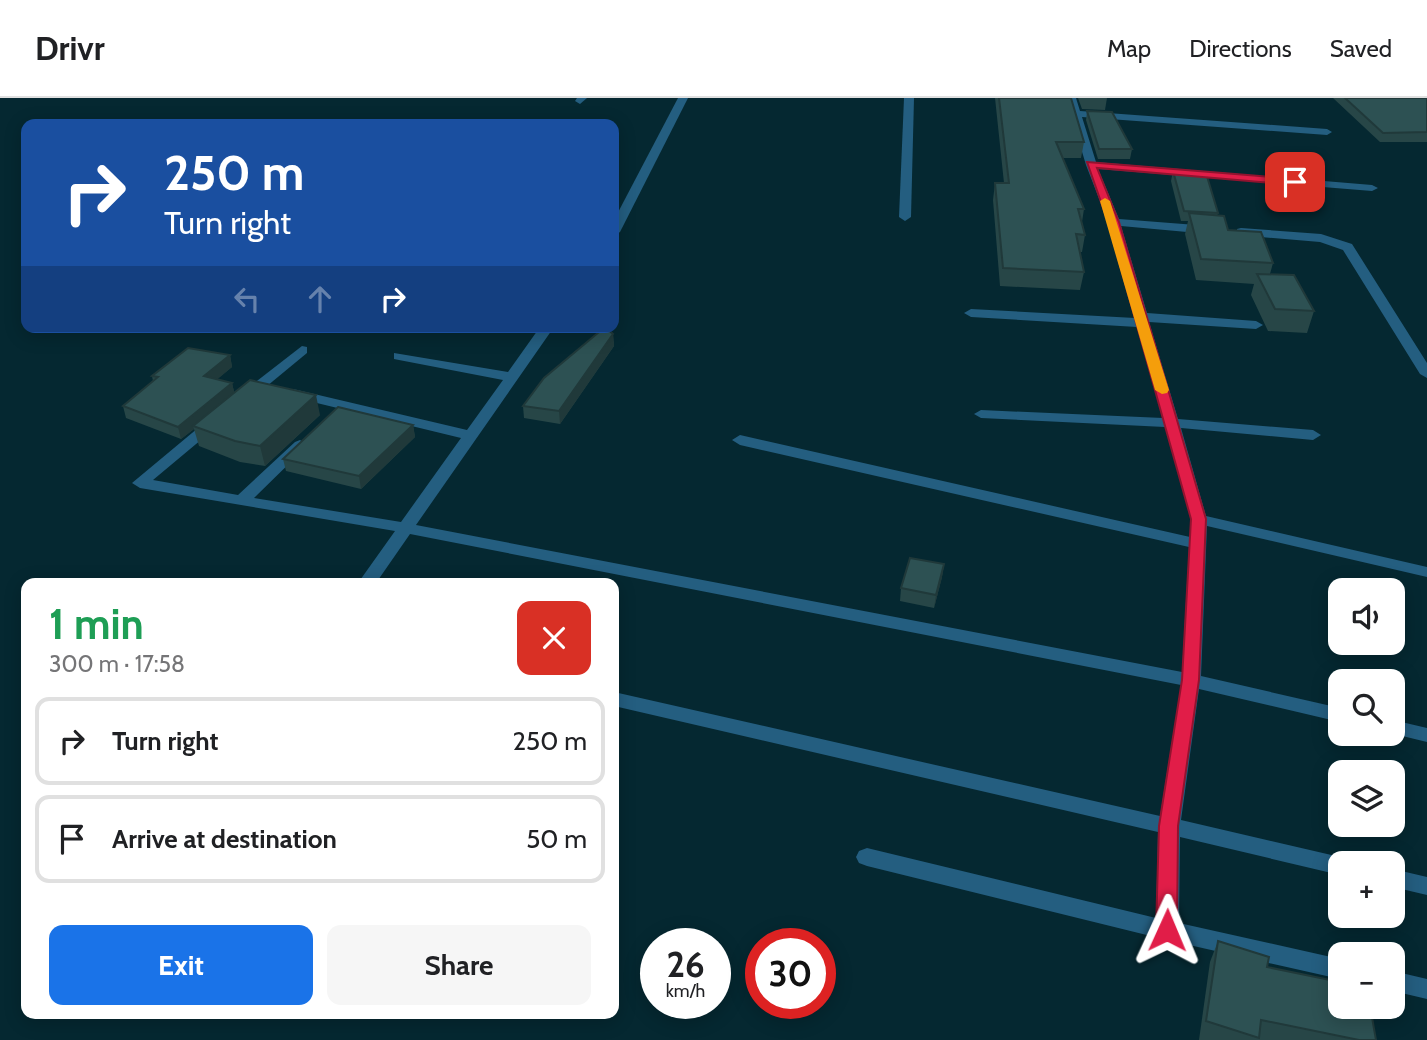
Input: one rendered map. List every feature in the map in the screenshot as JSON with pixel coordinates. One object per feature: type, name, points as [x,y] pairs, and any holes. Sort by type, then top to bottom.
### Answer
[{"type":"street","points":[[619,222],[683,98]]},
{"type":"street","points":[[905,217],[909,98]]},
{"type":"street","points":[[1071,98],[1091,164],[1114,222],[1199,519],[1191,680],[1168,826],[1167,930]]},
{"type":"street","points":[[1076,114],[1327,132]]},
{"type":"street","points":[[1091,164],[1372,188]]},
{"type":"street","points":[[1114,222],[1321,238],[1348,247],[1427,374]]},
{"type":"street","points":[[971,313],[1255,325]]},
{"type":"street","points":[[370,578],[543,333]]},
{"type":"street","points":[[302,350],[140,483],[404,528],[1191,680],[1328,712]]},
{"type":"street","points":[[398,356],[512,377]]},
{"type":"street","points":[[259,385],[338,410],[471,435]]},
{"type":"street","points":[[982,414],[1171,423],[1313,435]]},
{"type":"street","points":[[243,499],[313,433]]},
{"type":"street","points":[[740,440],[1198,544]]},
{"type":"street","points":[[1199,519],[1427,572]]},
{"type":"street","points":[[619,700],[1328,863]]},
{"type":"street","points":[[1405,730],[1427,735]]},
{"type":"street","points":[[867,856],[1167,930],[1328,966]]},
{"type":"street","points":[[1405,881],[1427,886]]},
{"type":"street","points":[[1405,984],[1427,989]]},
{"type":"building","points":[[999,98],[1071,98],[1084,142],[1056,142],[1084,209],[1078,209],[1085,235],[1076,234],[1084,272],[1003,268],[995,183],[1009,183]]},
{"type":"building","points":[[1345,98],[1427,98],[1427,132],[1383,133]]},
{"type":"building","points":[[1087,111],[1112,112],[1132,149],[1099,149]]},
{"type":"building","points":[[1173,171],[1206,173],[1218,213],[1184,211]]},
{"type":"building","points":[[1189,213],[1224,216],[1228,230],[1261,232],[1273,263],[1201,259]]},
{"type":"building","points":[[1257,274],[1294,275],[1314,311],[1275,309]]},
{"type":"building","points":[[598,333],[613,334],[559,411],[523,406],[544,378]]},
{"type":"building","points":[[188,348],[230,355],[204,376],[232,383],[178,427],[123,406],[158,377],[152,376]]},
{"type":"building","points":[[250,380],[316,395],[260,446],[235,441],[193,426]]},
{"type":"building","points":[[338,407],[413,425],[359,476],[283,459]]},
{"type":"building","points":[[910,558],[944,564],[936,595],[901,588]]},
{"type":"building","points":[[1218,941],[1269,957],[1267,967],[1328,980],[1328,1019],[1372,1019],[1376,1040],[1359,1040],[1261,1020],[1259,1038],[1206,1021]]},
{"type":"slow traffic","points":[[1105,201],[1114,222],[1162,390]]},
{"type":"route","points":[[1167,930],[1168,826],[1191,680],[1199,519],[1114,222],[1091,164],[1295,182]]}]
